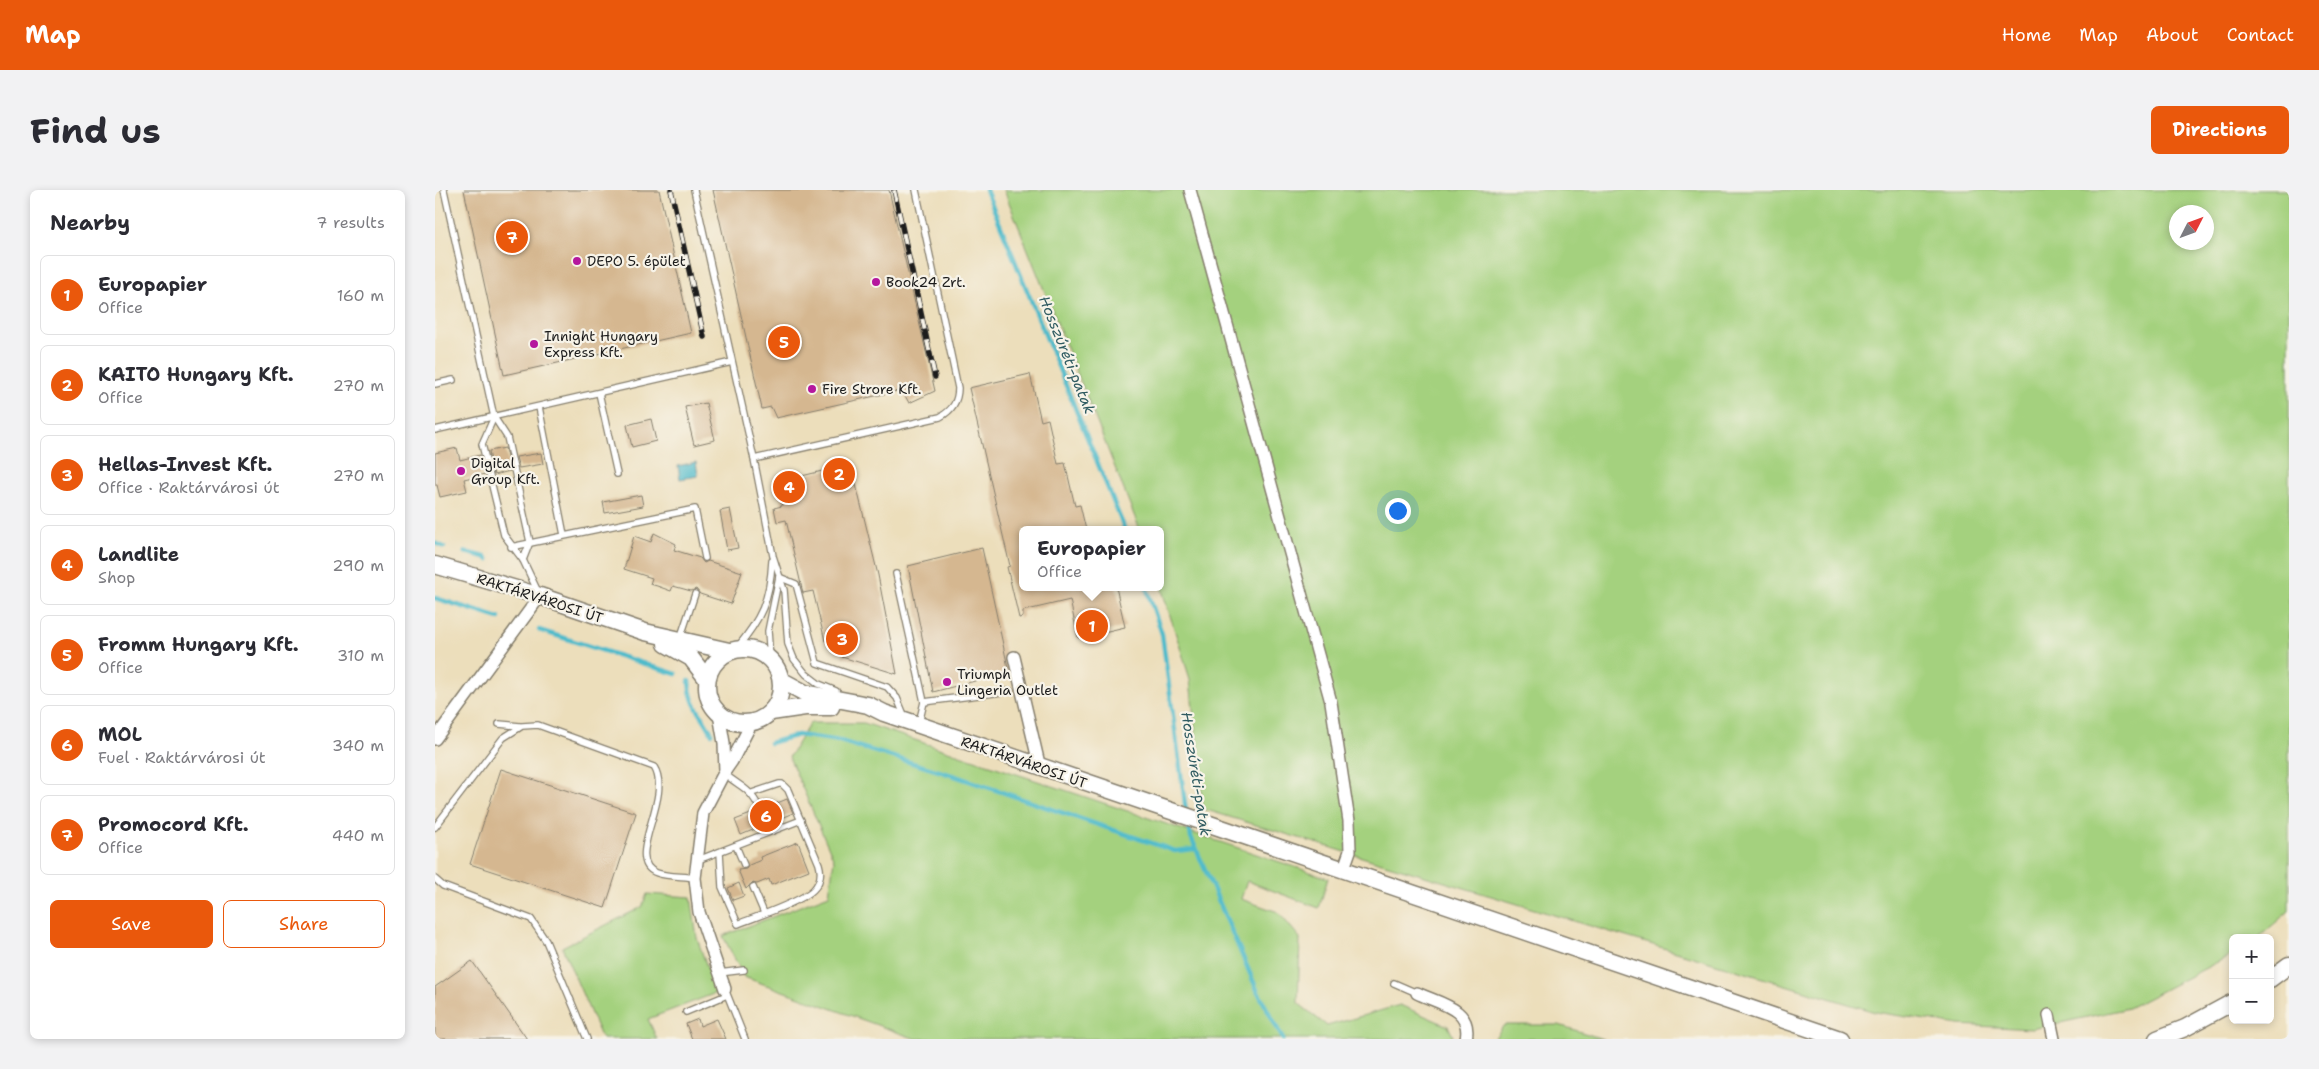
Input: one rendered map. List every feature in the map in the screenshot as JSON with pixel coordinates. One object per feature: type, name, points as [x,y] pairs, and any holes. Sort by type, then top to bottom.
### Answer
[{"type":"street","points":[[1190,190],[1331,702],[1349,821],[1350,851],[1343,871]]},
{"type":"street","name":"RAKTÁRVÁROSI ÚT","points":[[435,566],[540,596],[645,632],[733,650],[751,649],[770,659]]},
{"type":"street","points":[[435,739],[540,596]]},
{"type":"street","name":"RAKTÁRVÁROSI ÚT","points":[[645,632],[684,653],[699,666],[707,679],[708,694],[719,714]]},
{"type":"street","points":[[707,679],[717,659],[733,650]]},
{"type":"street","points":[[1014,657],[1040,768]]},
{"type":"street","points":[[770,659],[777,669],[781,680],[779,700],[771,712]]},
{"type":"street","name":"RAKTÁRVÁROSI ÚT","points":[[781,680],[805,694],[868,705],[884,714],[1040,768],[1841,1039]]},
{"type":"street","name":"RAKTÁRVÁROSI ÚT","points":[[751,722],[762,719],[771,712],[805,707],[884,714]]},
{"type":"street","points":[[719,714],[731,721],[751,722],[703,813],[695,878],[699,912],[726,992]]},
{"type":"street","points":[[719,714],[724,743],[724,772]]},
{"type":"street","points":[[2274,976],[2289,965]]},
{"type":"street","points":[[1417,993],[1453,1008],[1460,1014],[1467,1026],[1466,1039]]},
{"type":"street","points":[[2157,1039],[2185,1028],[2229,1004]]},
{"type":"street","points":[[2049,1015],[2055,1039]]},
{"type":"lane","points":[[444,190],[494,417],[507,437],[530,542],[523,560]]},
{"type":"lane","points":[[694,190],[754,459],[773,556],[784,590],[787,608],[787,644],[799,666],[819,684],[857,698],[868,705]]},
{"type":"lane","points":[[754,459],[941,416],[954,406],[957,400],[958,388],[916,190]]},
{"type":"lane","points":[[435,430],[732,362]]},
{"type":"lane","points":[[435,384],[453,380]]},
{"type":"lane","points":[[599,393],[617,474]]},
{"type":"lane","points":[[539,407],[563,535]]},
{"type":"lane","points":[[494,417],[482,444],[504,535],[511,547],[523,560],[540,596]]},
{"type":"lane","points":[[511,547],[695,508],[705,558]]},
{"type":"lane","points":[[733,650],[756,625],[771,574],[773,556]]},
{"type":"lane","points":[[779,577],[796,584],[817,663],[887,687],[897,698],[913,723],[924,702],[896,574]]},
{"type":"lane","points":[[770,659],[768,630],[779,577]]},
{"type":"lane","points":[[679,640],[695,594]]},
{"type":"lane","points":[[924,702],[1011,690]]},
{"type":"lane","points":[[499,724],[538,725],[654,767],[658,773],[660,792],[644,849],[646,864],[657,873],[695,878]]},
{"type":"lane","points":[[435,827],[503,738],[522,726]]},
{"type":"lane","points":[[724,772],[752,794],[760,810]]},
{"type":"lane","points":[[720,852],[722,887],[737,924],[807,895],[819,882],[820,870],[788,790],[782,784],[752,794]]},
{"type":"lane","points":[[697,861],[801,820]]},
{"type":"lane","points":[[766,825],[769,832]]},
{"type":"lane","points":[[736,846],[744,865]]},
{"type":"lane","points":[[435,878],[443,886],[531,919],[538,926],[587,1039]]},
{"type":"lane","points":[[753,887],[764,913]]},
{"type":"lane","points":[[719,973],[744,970]]},
{"type":"lane","points":[[1394,984],[1417,993]]},
{"type":"lane","points":[[686,1012],[726,992],[745,1039]]},
{"type":"green space","points":[[1004,190],[2289,190],[2289,911],[2263,934],[2229,934],[2229,956],[2129,1008],[2032,1029],[1959,1025],[1875,1012],[1203,809],[1190,679],[1162,591],[1164,591],[1164,526],[1138,526]]},
{"type":"green space","points":[[810,723],[864,723],[1328,878],[1319,908],[1247,881],[1241,899],[1278,912],[1300,938],[1298,1003],[1327,1026],[1400,1005],[1448,1026],[1453,1036],[1451,1039],[916,1039],[744,977],[723,936],[829,895],[834,860],[789,757]]},
{"type":"green space","points":[[647,894],[691,897],[697,938],[716,993],[648,1019],[657,1039],[602,1039],[562,947],[642,907]]},
{"type":"green space","points":[[1504,1025],[1559,1025],[1603,1039],[1494,1039]]},
{"type":"water","points":[[696,462],[698,476],[680,479],[678,466]]},
{"type":"building","name":"DEPO 5. épület","points":[[464,190],[659,190],[691,333],[504,375]]},
{"type":"building","points":[[713,190],[889,190],[935,391],[909,403],[902,390],[776,418],[771,407],[762,409]]},
{"type":"building","points":[[1030,374],[1041,421],[1048,419],[1058,464],[1065,463],[1075,506],[1080,505],[1085,526],[1019,526],[1019,591],[1117,591],[1125,627],[1078,638],[1070,600],[1023,611],[1023,617],[1019,618],[1007,567],[1010,566],[969,388]]},
{"type":"building","points":[[706,403],[715,440],[694,445],[685,407]]},
{"type":"building","points":[[651,419],[656,441],[632,447],[627,425]]},
{"type":"building","points":[[457,448],[460,460],[480,455],[485,474],[464,479],[467,491],[440,497],[437,485],[435,485],[435,453]]},
{"type":"building","points":[[505,448],[510,471],[494,475],[489,451]]},
{"type":"building","points":[[541,453],[543,464],[519,468],[516,457]]},
{"type":"building","points":[[851,464],[878,575],[897,674],[842,657],[844,648],[825,641],[813,591],[803,593],[786,520],[777,522],[774,508],[782,506],[777,482]]},
{"type":"building","points":[[641,495],[643,506],[605,513],[603,502]]},
{"type":"building","points":[[730,509],[738,548],[727,550],[720,511]]},
{"type":"building","points":[[654,533],[676,544],[674,550],[700,558],[704,563],[708,561],[742,572],[731,604],[700,594],[696,589],[691,591],[673,586],[671,591],[650,584],[652,578],[624,569],[634,536],[651,542]]},
{"type":"building","points":[[982,548],[1009,672],[933,692],[908,566]]},
{"type":"building","points":[[501,769],[636,813],[605,908],[470,864]]},
{"type":"building","points":[[787,799],[793,813],[741,835],[735,820],[756,812],[762,813],[765,808]]},
{"type":"building","points":[[798,842],[809,870],[771,885],[769,879],[757,884],[752,883],[746,889],[738,870],[746,869],[749,865],[761,860],[760,857]]},
{"type":"building","points":[[739,883],[744,896],[733,900],[728,888]]},
{"type":"building","points":[[472,961],[527,1039],[435,1039],[435,987]]},
{"type":"building","points":[[698,1019],[700,1026],[717,1019],[726,1039],[692,1039],[686,1024]]},
{"type":"waterway","name":"Hosszúréti-patak","points":[[986,190],[1123,526]]},
{"type":"waterway","points":[[435,543],[444,547]]},
{"type":"waterway","points":[[465,552],[485,557],[488,560]]},
{"type":"waterway","name":"Hosszúréti-patak","points":[[1147,591],[1162,634],[1186,811]]},
{"type":"waterway","points":[[435,598],[499,618]]},
{"type":"waterway","points":[[539,630],[676,674]]},
{"type":"waterway","points":[[689,681],[692,698],[712,734]]},
{"type":"waterway","points":[[770,743],[798,735],[840,741],[952,775],[1175,851],[1196,849]]},
{"type":"waterway","name":"Hosszúréti-patak","points":[[1188,821],[1191,837],[1258,992],[1283,1039]]},
{"type":"railway","points":[[671,190],[704,337]]},
{"type":"railway","points":[[894,190],[935,377]]},
{"type":"place","name":"Promocord Kft.","points":[[512,237]]},
{"type":"place","name":"DEPO 5. épület","points":[[577,261]]},
{"type":"place","name":"Book24 Zrt.","points":[[876,282]]},
{"type":"place","name":"Fromm Hungary Kft.","points":[[784,342]]},
{"type":"place","name":"Innight Hungary Express Kft.","points":[[534,344]]},
{"type":"place","name":"Fire Strore Kft.","points":[[812,389]]},
{"type":"place","name":"Digital Group Kft.","points":[[461,471]]},
{"type":"place","name":"KAITO Hungary Kft.","points":[[839,474]]},
{"type":"place","name":"Landlite","points":[[789,487]]},
{"type":"place","name":"Europapier","points":[[1092,626]]},
{"type":"place","name":"Hellas-Invest Kft.","points":[[842,639]]},
{"type":"place","name":"Triumph Lingeria Outlet","points":[[947,682]]},
{"type":"place","name":"MOL","points":[[766,816]]}]
